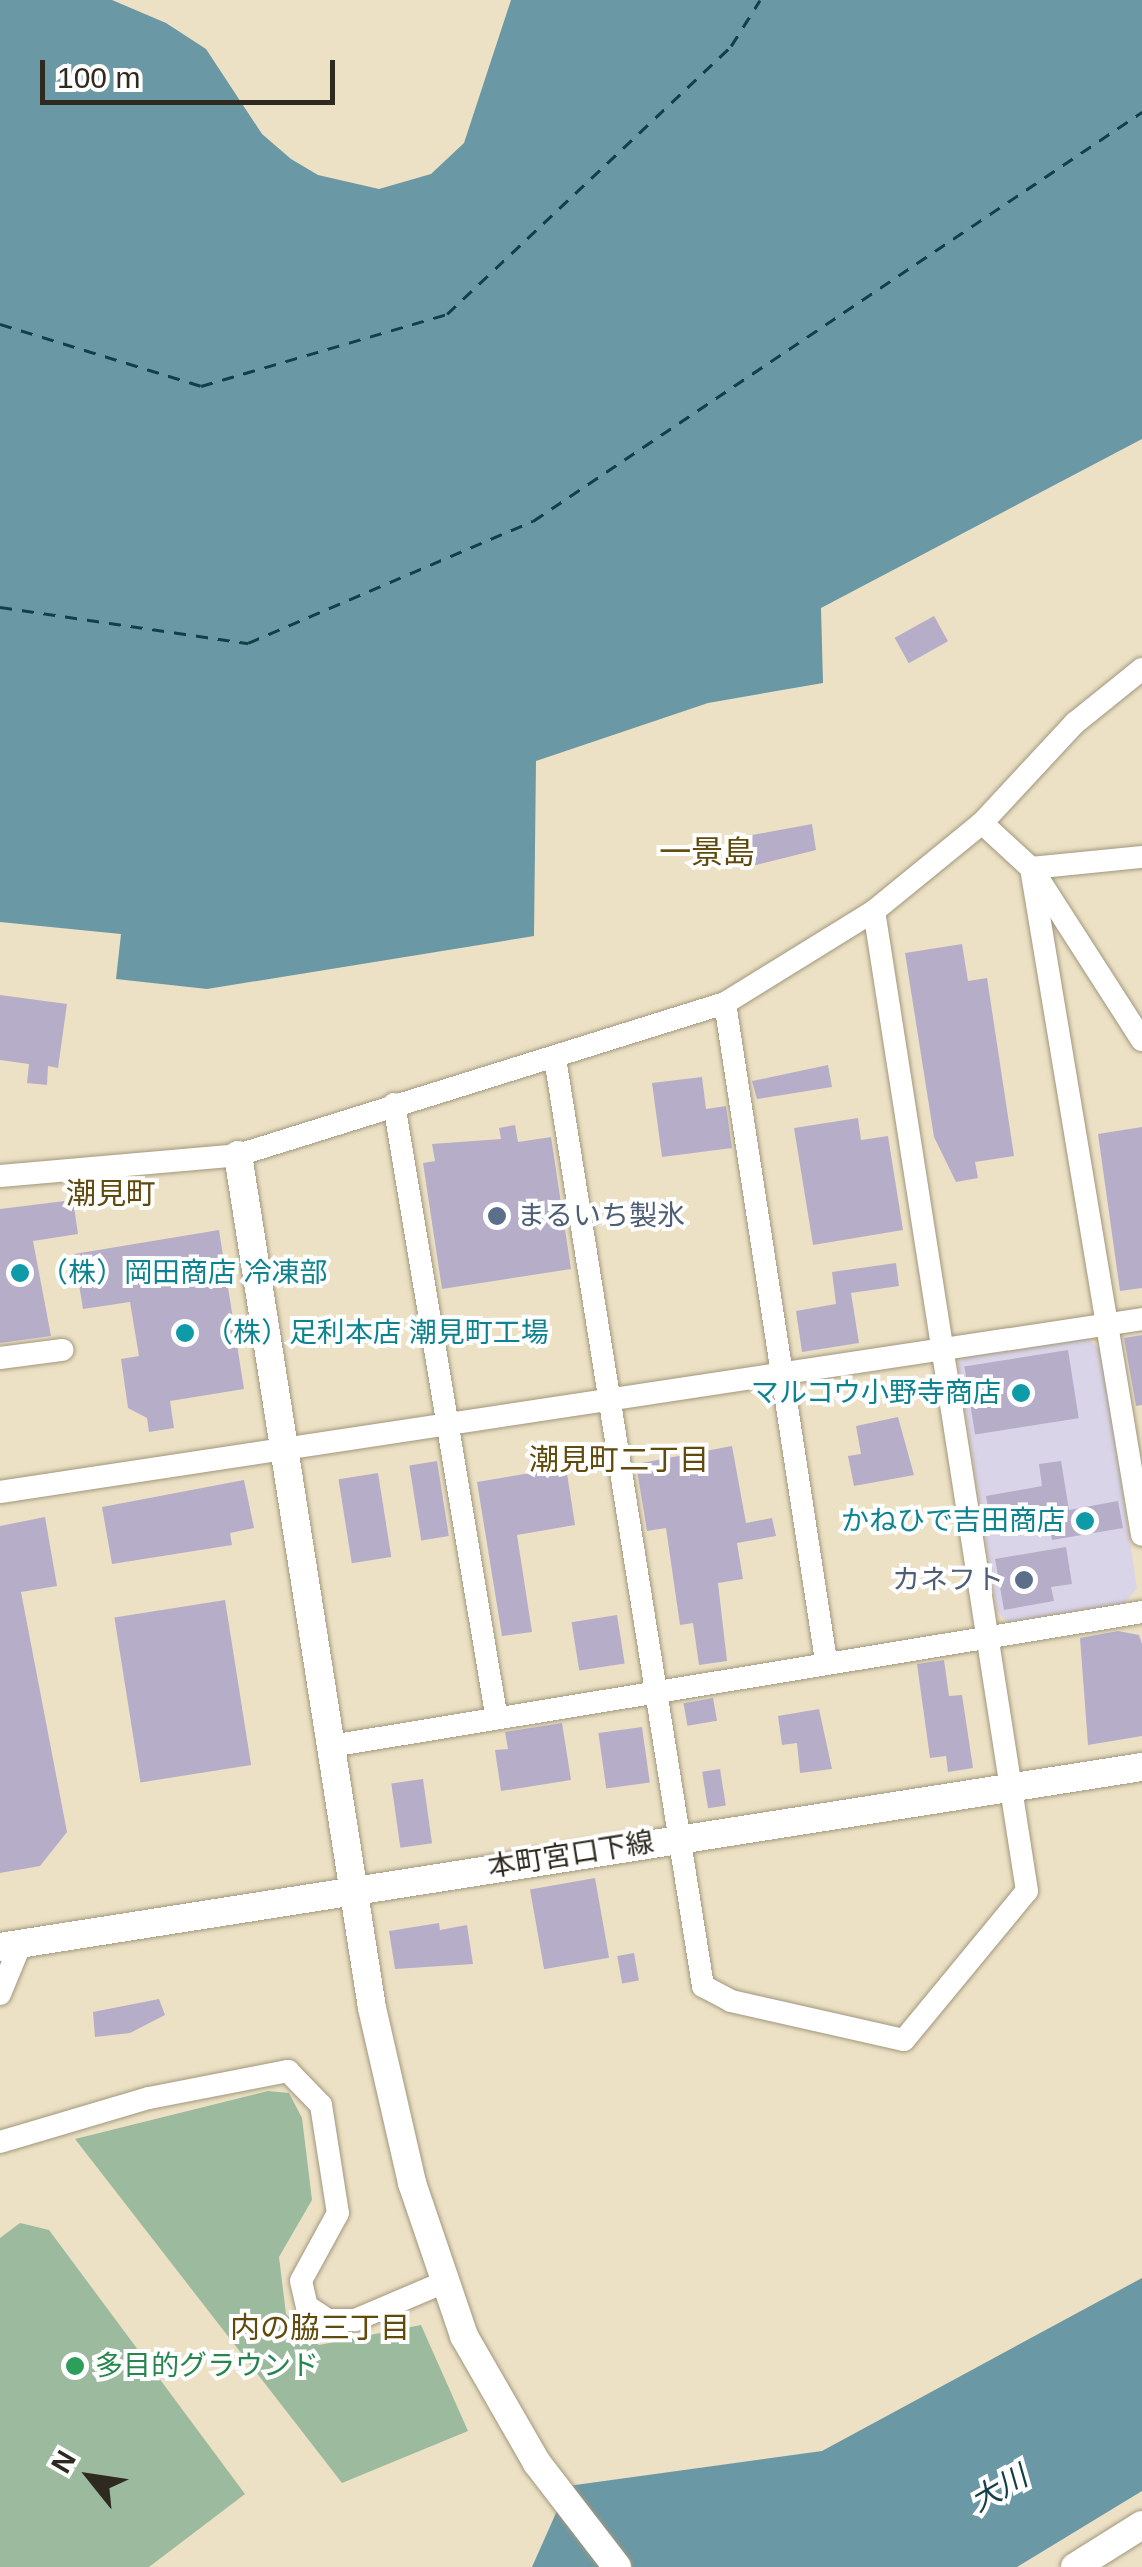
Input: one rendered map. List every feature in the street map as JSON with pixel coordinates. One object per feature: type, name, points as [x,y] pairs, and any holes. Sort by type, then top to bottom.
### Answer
[{"type":"street","points":[[0,1176],[238,1155],[725,1002],[874,911],[982,822],[1074,724],[1142,669]]},
{"type":"street","points":[[982,822],[1031,868],[1142,1040]]},
{"type":"street","points":[[1031,868],[1142,857]]},
{"type":"street","points":[[1031,868],[1142,1535]]},
{"type":"street","points":[[555,1058],[614,1400],[702,1986],[730,2001],[904,2040],[1027,1891],[874,911]]},
{"type":"street","points":[[725,1002],[826,1661]]},
{"type":"street","points":[[394,1104],[452,1424],[496,1714]]},
{"type":"street","points":[[238,1155],[355,1890],[412,2183],[464,2336],[538,2463],[617,2567]]},
{"type":"street","points":[[0,1492],[285,1454],[452,1424],[1142,1318]]},
{"type":"street","points":[[0,1358],[62,1350]]},
{"type":"street","points":[[332,1746],[496,1714],[1142,1612]]},
{"type":"street","name":"本町宮口下線","points":[[11,1945],[680,1838],[1012,1792],[1142,1767]]},
{"type":"street","points":[[0,1994],[11,1945]]},
{"type":"street","points":[[0,2142],[149,2098],[288,2071],[321,2105],[338,2213],[301,2281],[307,2306],[328,2320],[355,2320],[447,2280]]},
{"type":"street","points":[[1075,2567],[1142,2525]]},
{"type":"shaded area","points":[[1085,1336],[1101,1350],[1137,1588],[1124,1603],[1008,1622],[997,1611],[958,1363],[970,1353]]},
{"type":"green space","points":[[268,2091],[289,2093],[302,2118],[312,2200],[279,2257],[286,2314],[319,2345],[421,2325],[468,2431],[342,2483],[75,2139]]},
{"type":"green space","name":"多目的グラウンド","points":[[20,2223],[49,2230],[245,2494],[149,2567],[0,2567],[0,2238]]},
{"type":"water","points":[[0,0],[112,0],[166,23],[206,49],[262,134],[291,159],[318,175],[379,189],[431,174],[464,143],[511,0],[1142,0],[1142,439],[821,608],[823,683],[708,703],[536,761],[534,936],[207,989],[116,979],[121,934],[0,922]]},
{"type":"water","name":"大川","points":[[1142,2278],[1142,2491],[1017,2567],[532,2567],[568,2486],[822,2451]]},
{"type":"building","points":[[934,616],[948,641],[909,663],[895,638]]},
{"type":"building","points":[[812,824],[816,850],[752,866],[750,855],[739,857],[736,838]]},
{"type":"building","points":[[962,944],[968,981],[987,978],[1014,1156],[975,1162],[978,1178],[956,1182],[934,1137],[905,953]]},
{"type":"building","points":[[0,995],[67,1004],[58,1068],[48,1066],[47,1085],[27,1083],[29,1064],[0,1060]]},
{"type":"building","points":[[828,1065],[832,1087],[757,1099],[752,1081]]},
{"type":"building","points":[[702,1077],[706,1109],[726,1106],[732,1148],[662,1157],[652,1083]]},
{"type":"building","points":[[858,1118],[861,1140],[888,1136],[903,1230],[813,1245],[794,1128]]},
{"type":"building","name":"まるいち製氷","points":[[515,1125],[518,1142],[551,1137],[571,1269],[442,1289],[423,1163],[435,1161],[432,1144],[501,1139],[499,1128]]},
{"type":"building","points":[[1142,1127],[1142,1288],[1120,1291],[1098,1134]]},
{"type":"building","name":"（株）岡田商店 冷凍部","points":[[73,1200],[78,1234],[33,1241],[51,1336],[0,1343],[0,1209]]},
{"type":"building","name":"（株）足利本店 潮見町工場","points":[[219,1230],[244,1389],[170,1401],[174,1428],[149,1432],[147,1418],[128,1408],[121,1359],[139,1356],[130,1302],[83,1309],[74,1254]]},
{"type":"building","points":[[896,1263],[899,1286],[851,1293],[859,1343],[802,1352],[796,1311],[836,1304],[832,1272]]},
{"type":"building","points":[[1142,1335],[1142,1405],[1136,1406],[1124,1338]]},
{"type":"building","name":"マルコウ小野寺商店","points":[[1068,1350],[1079,1418],[975,1435],[964,1366]]},
{"type":"building","points":[[898,1417],[914,1475],[854,1486],[848,1456],[861,1454],[856,1426]]},
{"type":"building","points":[[732,1446],[746,1523],[772,1518],[776,1536],[737,1543],[743,1579],[718,1583],[727,1661],[699,1665],[693,1623],[680,1625],[666,1528],[647,1531],[636,1464]]},
{"type":"building","points":[[437,1461],[449,1536],[421,1540],[409,1465]]},
{"type":"building","points":[[1061,1461],[1069,1510],[1118,1501],[1123,1528],[1052,1540],[1046,1508],[990,1519],[986,1496],[1042,1486],[1039,1464]]},
{"type":"building","points":[[566,1467],[575,1525],[517,1535],[532,1632],[502,1636],[477,1482]]},
{"type":"building","points":[[378,1473],[391,1557],[352,1563],[338,1479]]},
{"type":"building","points":[[244,1480],[254,1528],[230,1533],[232,1545],[112,1564],[102,1507]]},
{"type":"building","points":[[45,1517],[57,1586],[21,1592],[67,1832],[40,1866],[0,1873],[0,1526]]},
{"type":"building","name":"カネフト","points":[[1066,1547],[1072,1584],[1051,1587],[1054,1601],[1004,1610],[995,1559]]},
{"type":"building","points":[[225,1600],[251,1765],[141,1782],[114,1618]]},
{"type":"building","points":[[617,1615],[625,1663],[579,1671],[572,1622]]},
{"type":"building","points":[[1118,1631],[1139,1635],[1142,1644],[1142,1736],[1088,1745],[1080,1638]]},
{"type":"building","points":[[944,1660],[949,1696],[962,1695],[973,1768],[948,1772],[946,1756],[930,1758],[917,1664]]},
{"type":"building","points":[[713,1698],[717,1721],[687,1726],[683,1703]]},
{"type":"building","points":[[819,1709],[832,1769],[800,1773],[797,1743],[782,1745],[778,1716]]},
{"type":"building","points":[[562,1723],[571,1780],[501,1791],[495,1750],[508,1749],[505,1732]]},
{"type":"building","points":[[642,1727],[650,1782],[606,1789],[598,1733]]},
{"type":"building","points":[[720,1769],[726,1806],[708,1808],[702,1772]]},
{"type":"building","points":[[423,1779],[432,1843],[400,1848],[391,1783]]},
{"type":"building","points":[[595,1878],[609,1958],[544,1969],[530,1889]]},
{"type":"building","points":[[439,1923],[440,1930],[467,1925],[473,1964],[395,1969],[389,1931]]},
{"type":"building","points":[[634,1953],[639,1981],[622,1984],[617,1956]]},
{"type":"building","points":[[159,1999],[165,2015],[130,2033],[95,2037],[93,2012]]},
{"type":"ferry route","points":[[0,324],[201,386],[447,314],[731,46],[760,0]]},
{"type":"ferry route","points":[[0,607],[248,643],[533,521],[1142,112]]},
{"type":"place","name":"まるいち製氷","points":[[497,1216]]},
{"type":"place","name":"（株）岡田商店 冷凍部","points":[[20,1273]]},
{"type":"place","name":"（株）足利本店 潮見町工場","points":[[185,1333]]},
{"type":"place","name":"マルコウ小野寺商店","points":[[1021,1393]]},
{"type":"place","name":"かねひで吉田商店","points":[[1085,1521]]},
{"type":"place","name":"カネフト","points":[[1024,1580]]},
{"type":"place","name":"多目的グラウンド","points":[[75,2366]]},
{"type":"district","name":"一景島","points":[[707,852]]},
{"type":"district","name":"潮見町","points":[[111,1194]]},
{"type":"district","name":"潮見町二丁目","points":[[619,1460]]},
{"type":"district","name":"内の脇三丁目","points":[[320,2328]]}]
